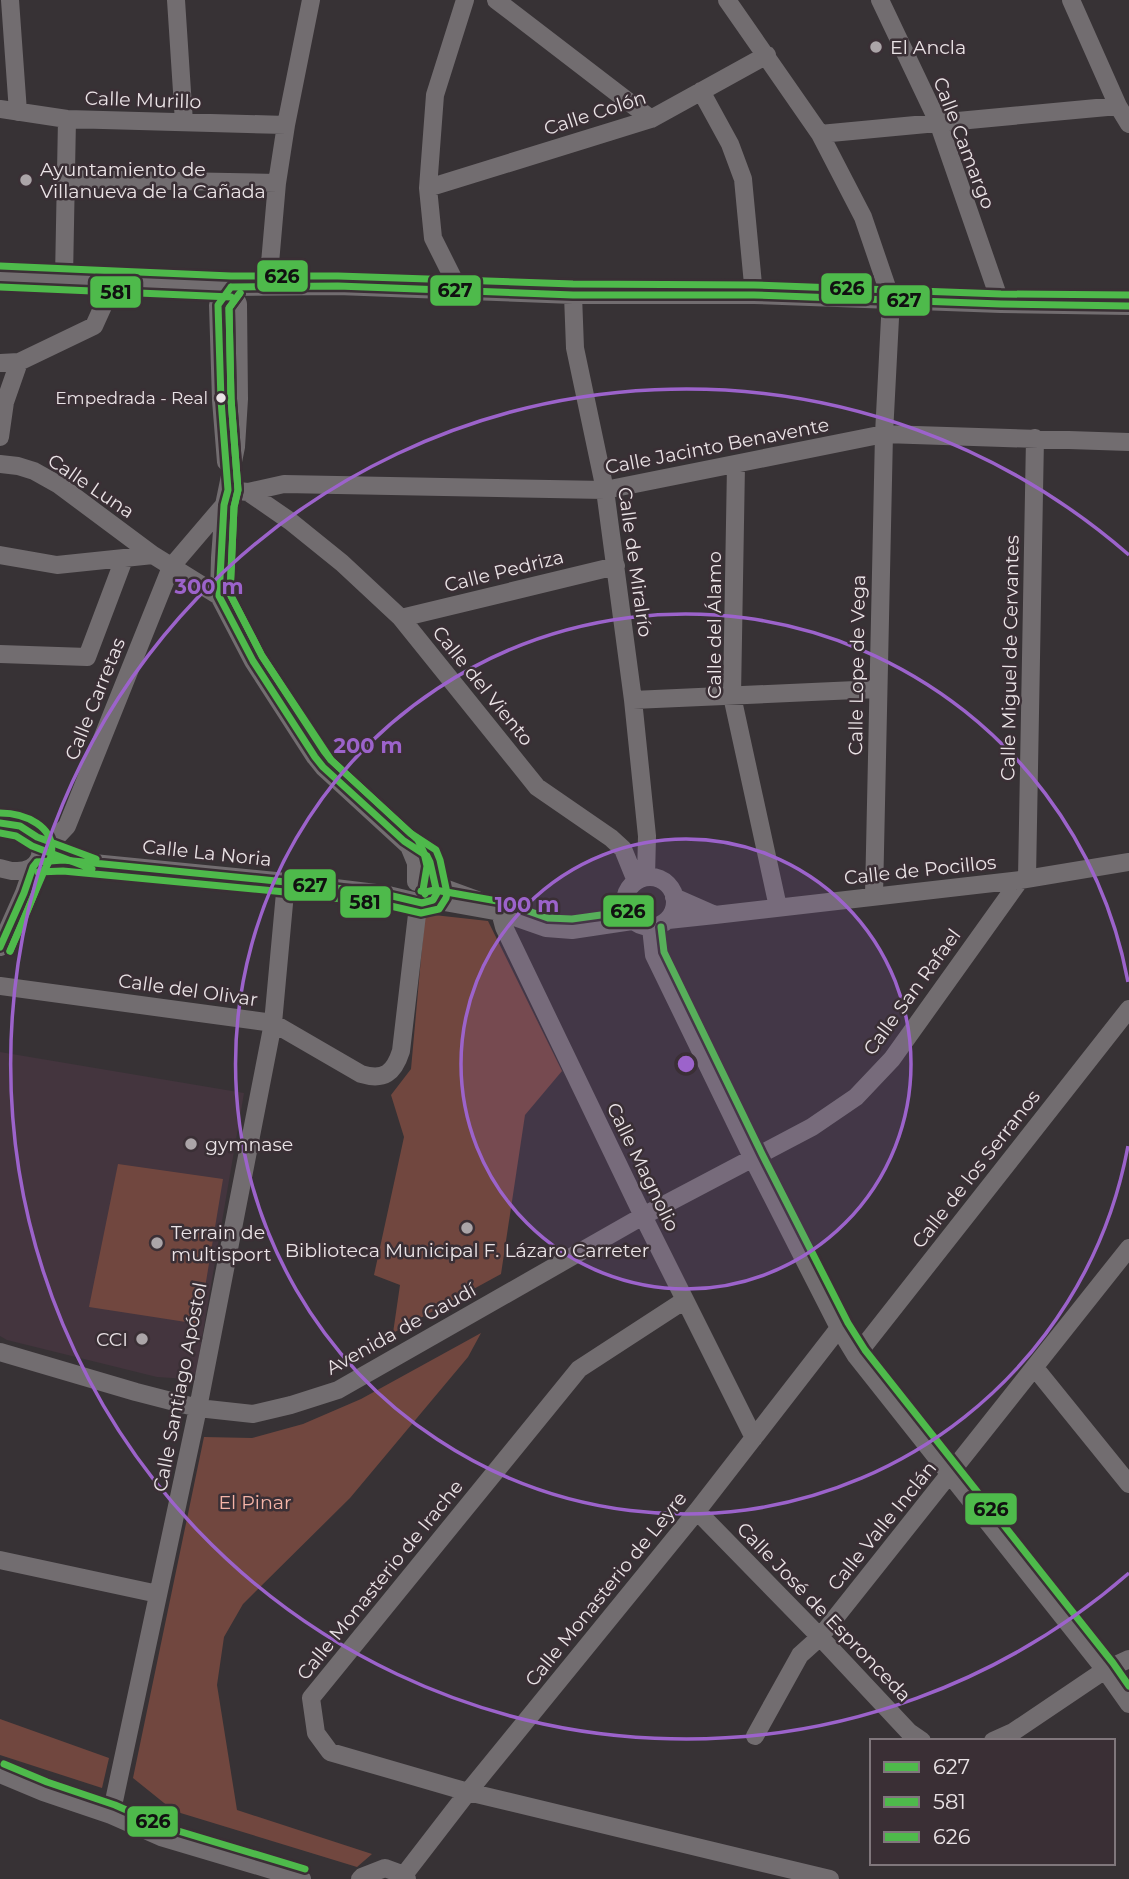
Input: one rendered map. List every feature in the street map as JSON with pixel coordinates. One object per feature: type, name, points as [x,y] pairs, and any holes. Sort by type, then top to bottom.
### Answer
[{"type":"street","points":[[9,111],[10,0]]},
{"type":"street","points":[[176,0],[184,122]]},
{"type":"street","points":[[268,286],[277,183],[311,0]]},
{"type":"street","points":[[459,290],[433,238],[428,188],[435,95],[465,0]]},
{"type":"street","points":[[496,0],[651,119]]},
{"type":"street","points":[[727,0],[820,134],[863,216],[891,299]]},
{"type":"street","name":"Calle Camargo","points":[[880,0],[938,122],[1001,304]]},
{"type":"street","points":[[1071,0],[1118,106],[1129,124]]},
{"type":"street","name":"Calle Colón","points":[[428,188],[651,119],[767,55]]},
{"type":"street","points":[[701,91],[730,144],[743,179],[754,295]]},
{"type":"street","points":[[820,134],[1118,106]]},
{"type":"street","name":"Calle Murillo","points":[[9,111],[67,119],[286,125]]},
{"type":"street","points":[[64,278],[67,119]]},
{"type":"street","points":[[66,179],[277,183]]},
{"type":"street","points":[[0,276],[231,286],[573,295],[754,295],[1129,306]]},
{"type":"street","points":[[0,363],[19,362],[94,326],[104,304],[103,282]]},
{"type":"street","points":[[231,286],[238,304],[239,399],[236,447],[226,498],[219,596],[253,661],[315,757],[409,846],[424,891]]},
{"type":"street","name":"Calle de Miralrío","points":[[573,295],[575,348],[605,490],[633,700],[647,836],[641,879]]},
{"type":"street","name":"Calle Lope de Vega","points":[[874,896],[884,435],[891,299]]},
{"type":"street","points":[[0,437],[5,402],[19,362]]},
{"type":"street","name":"Calle Jacinto Benavente","points":[[226,498],[284,484],[605,490],[884,435],[1129,442]]},
{"type":"street","name":"Calle Miguel de Cervantes","points":[[1023,879],[1035,438]]},
{"type":"street","name":"Calle Luna","points":[[0,464],[34,471],[59,485],[153,555],[219,596]]},
{"type":"street","name":"Calle del Álamo","points":[[736,464],[732,696],[778,907]]},
{"type":"street","points":[[284,484],[284,500],[290,521]]},
{"type":"street","name":"Calle del Viento","points":[[248,492],[290,521],[342,563],[401,618],[537,788],[611,838],[623,849],[641,879]]},
{"type":"street","name":"Calle Carretas","points":[[44,839],[67,826],[171,567],[226,498]]},
{"type":"street","points":[[0,555],[57,565],[153,555]]},
{"type":"street","points":[[0,653],[87,657],[124,559]]},
{"type":"street","name":"Calle Pedriza","points":[[401,618],[616,566]]},
{"type":"street","points":[[633,700],[878,689]]},
{"type":"street","name":"Calle La Noria","points":[[0,823],[19,825],[44,839],[109,865]]},
{"type":"street","points":[[623,849],[647,836]]},
{"type":"street","points":[[0,947],[44,839]]},
{"type":"street","points":[[404,841],[427,856],[477,900],[500,912]]},
{"type":"street","points":[[424,891],[432,868],[427,856]]},
{"type":"street","name":"Calle La Noria","points":[[0,868],[22,871],[35,865],[64,860],[384,894],[424,891]]},
{"type":"street","name":"Calle de Pocillos","points":[[668,920],[1023,879],[1129,862]]},
{"type":"street","points":[[656,878],[664,882],[674,897],[674,909],[668,920],[651,928],[632,921],[625,908],[626,892],[641,879],[656,878]]},
{"type":"street","name":"Calle San Rafael","points":[[643,1216],[812,1127],[856,1097],[892,1059],[1023,879]]},
{"type":"street","name":"Calle Santiago Apóstol","points":[[111,1815],[198,1408],[272,1023],[286,882]]},
{"type":"street","points":[[424,891],[477,900]]},
{"type":"street","points":[[424,891],[546,928],[564,930],[632,921]]},
{"type":"street","name":"Calle del Olivar","points":[[0,986],[272,1023],[361,1074],[380,1076],[390,1073],[401,1051],[418,906],[424,891]]},
{"type":"street","points":[[674,897],[715,915]]},
{"type":"street","name":"Calle Magnolio","points":[[500,912],[504,927],[643,1216],[754,1438]]},
{"type":"street","points":[[651,928],[654,955],[753,1159],[856,1356],[1105,1670],[1129,1704]]},
{"type":"street","name":"Calle de los Serranos","points":[[856,1356],[1129,1009]]},
{"type":"street","name":"Avenida de Gaudí","points":[[0,1352],[198,1408],[253,1414],[338,1390],[643,1216]]},
{"type":"street","name":"Calle Valle Inclán","points":[[754,1736],[800,1655],[820,1637],[1129,1248]]},
{"type":"street","name":"Calle Monasterio de Irache","points":[[685,1300],[579,1369],[311,1698],[316,1733],[330,1752],[468,1792],[830,1879]]},
{"type":"street","name":"Calle Monasterio de Leyre","points":[[405,1877],[468,1792],[697,1511],[839,1328]]},
{"type":"street","points":[[1035,1368],[1129,1484]]},
{"type":"street","name":"Calle José de Espronceda","points":[[697,1511],[909,1732],[919,1739]]},
{"type":"street","points":[[0,1560],[159,1594]]},
{"type":"street","points":[[997,1739],[1013,1732],[1105,1670],[1129,1659]]},
{"type":"street","points":[[0,1774],[111,1815],[161,1837],[302,1879]]},
{"type":"street","points":[[360,1879],[385,1868],[405,1877]]},
{"type":"shaded area","points":[[0,1052],[244,1093],[196,1373],[187,1379],[157,1377],[7,1340],[0,1336]]},
{"type":"green space","points":[[425,914],[488,921],[562,1071],[525,1115],[501,1274],[393,1333],[400,1285],[374,1275],[404,1137],[391,1095],[411,1069]]},
{"type":"green space","name":"Terrain de multisport","points":[[118,1164],[223,1179],[199,1324],[89,1307]]},
{"type":"green space","name":"El Pinar","points":[[481,1333],[468,1357],[350,1498],[243,1604],[224,1637],[217,1685],[237,1810],[372,1854],[357,1867],[174,1811],[133,1778],[204,1437],[252,1438],[303,1424],[361,1399]]},
{"type":"green space","points":[[0,1719],[109,1758],[102,1788],[0,1755]]},
{"type":"transit line","name":"626","points":[[0,266],[231,276],[338,276],[573,284],[754,285],[1001,294],[1129,295]]},
{"type":"transit line","name":"627","points":[[231,287],[338,286],[573,295],[754,295],[1129,306]]},
{"type":"transit line","name":"581","points":[[0,287],[231,297]]},
{"type":"transit line","name":"627","points":[[37,862],[63,860],[286,882],[384,894],[422,903],[433,900],[437,893],[427,856],[404,841],[315,757],[253,661],[219,596],[224,505],[228,490],[221,400],[218,305],[231,287]]},
{"type":"transit line","name":"581","points":[[38,872],[63,871],[285,892],[382,904],[421,913],[439,909],[446,898],[436,850],[410,833],[331,760],[262,656],[230,594],[234,507],[238,490],[231,399],[229,308],[240,293]]},
{"type":"transit line","name":"626","points":[[240,293],[229,308],[231,399],[238,490],[234,507],[230,594],[262,656],[324,751],[418,840],[427,866],[423,890],[425,894]]},
{"type":"transit line","name":"626","points":[[0,813],[37,823],[44,829],[52,846],[50,859],[10,951]]},
{"type":"transit line","name":"627","points":[[0,823],[20,826],[37,837],[96,859]]},
{"type":"transit line","name":"581","points":[[0,833],[16,836],[32,846],[92,869]]},
{"type":"transit line","name":"627","points":[[0,947],[37,862]]},
{"type":"transit line","name":"581","points":[[10,951],[45,869]]},
{"type":"transit line","name":"626","points":[[421,891],[435,890],[503,902],[548,918],[572,919],[630,911]]},
{"type":"transit line","name":"626","points":[[661,927],[664,952],[848,1323],[865,1350],[1129,1686]]},
{"type":"transit line","name":"626","points":[[4,1764],[115,1805],[165,1827],[305,1869]]},
{"type":"place","name":"El Ancla","points":[[876,47]]},
{"type":"place","name":"Ayuntamiento de Villanueva de la Cañada","points":[[26,180]]},
{"type":"place","name":"Empedrada - Real","points":[[221,398]]},
{"type":"place","name":"gymnase","points":[[191,1144]]},
{"type":"place","name":"Biblioteca Municipal F. Lázaro Carreter","points":[[467,1228]]},
{"type":"place","name":"Terrain de multisport","points":[[157,1243]]},
{"type":"place","name":"CCI","points":[[142,1339]]}]
